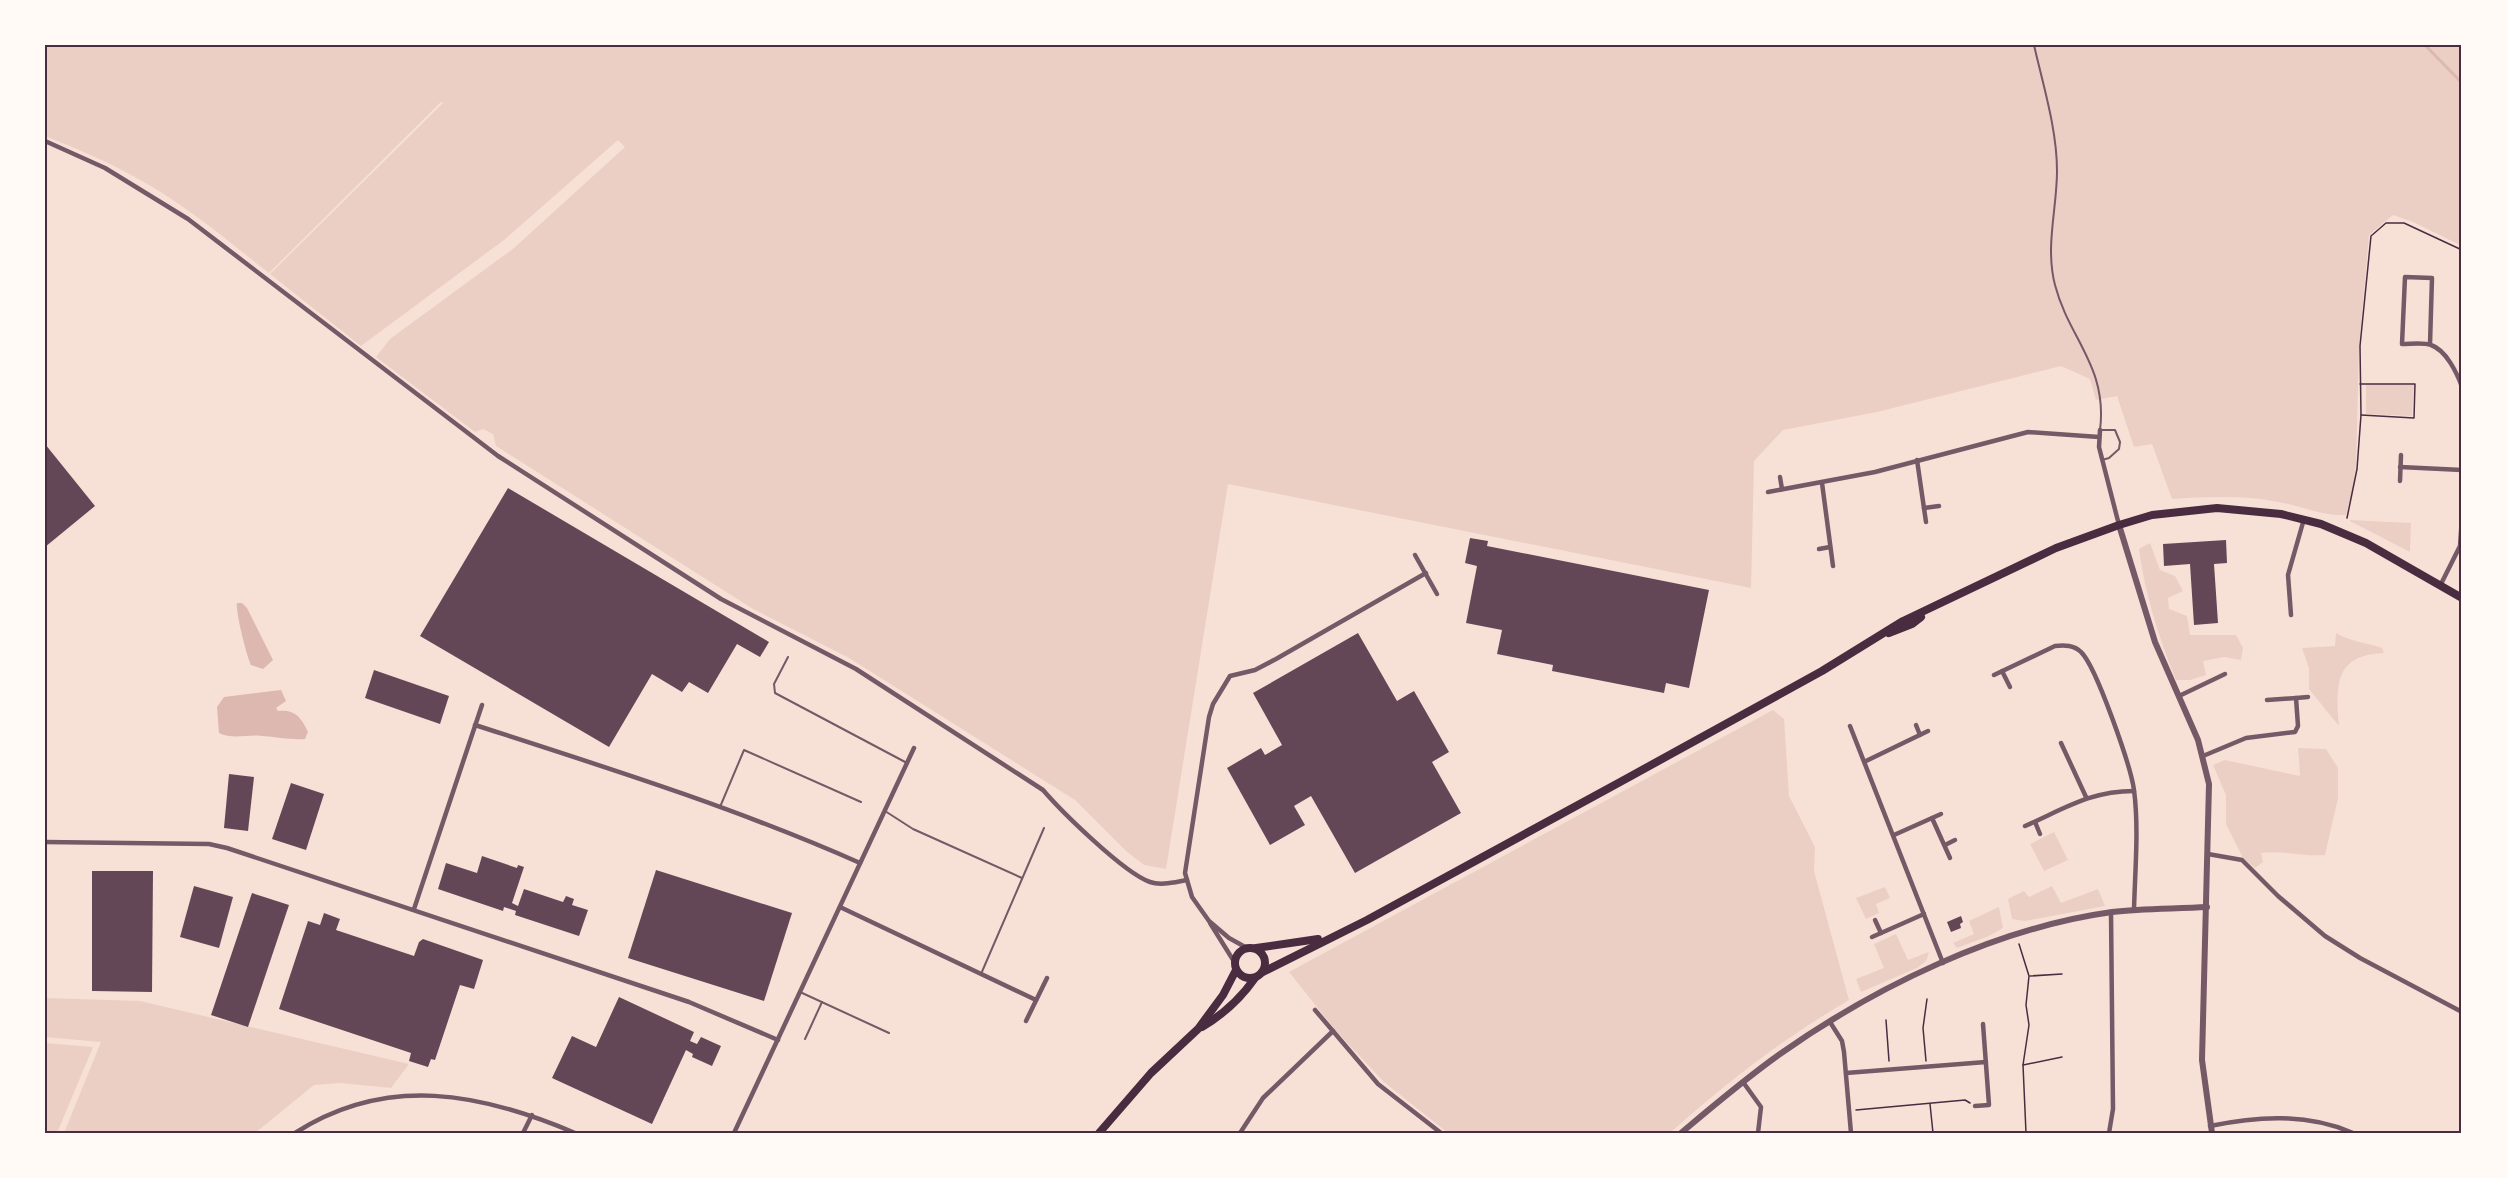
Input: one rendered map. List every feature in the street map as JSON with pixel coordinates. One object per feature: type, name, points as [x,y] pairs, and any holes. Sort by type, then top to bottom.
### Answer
[{"type":"main road","points":[[1099,1133],[1151,1072],[1198,1029],[1215,1019],[1240,998],[1255,978],[1263,972],[1367,920],[1622,781],[1903,621],[2056,548],[2152,515],[2217,508],[2252,510],[2304,519],[2366,543],[2462,598]]},
{"type":"main road","points":[[1198,1029],[1223,994],[1236,966],[1237,955],[1251,948],[1297,944],[1333,936]]},
{"type":"main road","points":[[1251,948],[1264,956],[1266,964],[1263,972]]},
{"type":"main road","points":[[1236,966],[1244,977],[1255,978]]},
{"type":"street","points":[[45,141],[105,168],[188,219],[498,456],[721,598],[856,669],[1043,790],[1056,805],[1111,855],[1142,878],[1155,884],[1187,880]]},
{"type":"street","points":[[2430,344],[2432,278],[2405,277],[2402,344],[2430,344],[2446,357],[2462,387]]},
{"type":"street","points":[[1768,492],[1875,472],[2028,432],[2099,433],[2102,460],[2119,525],[2155,642],[2203,756],[2209,784],[2202,1060],[2211,1129],[2250,1118],[2291,1118],[2330,1125],[2353,1133]]},
{"type":"street","points":[[2400,481],[2401,455]]},
{"type":"street","points":[[1917,460],[1926,522]]},
{"type":"street","points":[[2400,467],[2462,470]]},
{"type":"street","points":[[1780,477],[1782,489]]},
{"type":"street","points":[[1822,483],[1833,566]]},
{"type":"street","points":[[1924,508],[1939,506]]},
{"type":"street","points":[[2440,586],[2462,540],[2462,517]]},
{"type":"street","points":[[2291,615],[2288,575],[2304,519]]},
{"type":"street","points":[[1819,549],[1830,547]]},
{"type":"street","points":[[1415,555],[1437,594]]},
{"type":"street","points":[[1236,966],[1192,897],[1187,880],[1186,867],[1209,717],[1213,704],[1230,676],[1255,670],[1276,659],[1426,573]]},
{"type":"street","points":[[1994,675],[2055,646],[2066,645],[2082,653],[2087,660],[2127,756],[2134,791],[2134,910]]},
{"type":"street","points":[[2002,671],[2010,687]]},
{"type":"street","points":[[2179,696],[2224,674]]},
{"type":"street","points":[[2267,700],[2308,696]]},
{"type":"street","points":[[2203,756],[2246,738],[2295,732],[2298,726],[2296,698]]},
{"type":"street","points":[[414,909],[482,705]]},
{"type":"street","points":[[475,725],[720,807],[860,863]]},
{"type":"street","points":[[1916,725],[1920,735]]},
{"type":"street","points":[[1850,726],[1866,761],[1943,963]]},
{"type":"street","points":[[1866,761],[1928,731]]},
{"type":"street","points":[[2061,743],[2086,797]]},
{"type":"street","points":[[734,1133],[914,748]]},
{"type":"street","points":[[2025,826],[2086,797],[2110,792],[2134,791]]},
{"type":"street","points":[[1894,835],[1941,814]]},
{"type":"street","points":[[1932,818],[1950,858]]},
{"type":"street","points":[[2035,822],[2040,834]]},
{"type":"street","points":[[1945,845],[1955,840]]},
{"type":"street","points":[[45,842],[209,844],[247,853],[689,1002],[778,1040]]},
{"type":"street","points":[[2208,854],[2242,860],[2278,896],[2325,936],[2462,1012]]},
{"type":"street","points":[[840,907],[1036,1000]]},
{"type":"street","points":[[1681,1133],[1781,1053],[1881,993],[1943,963],[2028,931],[2111,912],[2207,907]]},
{"type":"street","points":[[2109,1133],[2113,1109],[2111,912]]},
{"type":"street","points":[[1872,937],[1924,914]]},
{"type":"street","points":[[1875,920],[1881,933]]},
{"type":"street","points":[[1209,921],[1229,938],[1251,948]]},
{"type":"street","points":[[1026,1021],[1047,978]]},
{"type":"street","points":[[1315,1010],[1378,1084],[1441,1133]]},
{"type":"street","points":[[1830,1022],[1842,1041],[1851,1133]]},
{"type":"street","points":[[1975,1106],[1989,1105],[1983,1024]]},
{"type":"street","points":[[1240,1133],[1263,1098],[1333,1031]]},
{"type":"street","points":[[1846,1072],[1986,1062]]},
{"type":"street","points":[[1743,1082],[1761,1107],[1758,1133]]},
{"type":"street","points":[[295,1133],[346,1107],[388,1097],[439,1095],[472,1099],[532,1114],[575,1133]]},
{"type":"street","points":[[523,1133],[532,1114]]},
{"type":"lane","points":[[2034,45],[2054,139],[2057,168],[2057,194],[2051,242],[2055,283],[2089,360],[2101,395],[2099,433],[2115,430],[2120,442],[2119,449],[2109,458],[2102,460]]},
{"type":"lane","points":[[788,657],[774,684],[775,693],[907,763]]},
{"type":"lane","points":[[720,807],[744,750],[861,802]]},
{"type":"lane","points":[[885,811],[913,829],[1022,878]]},
{"type":"lane","points":[[981,974],[1044,828]]},
{"type":"lane","points":[[800,992],[889,1033]]},
{"type":"lane","points":[[805,1039],[822,1002]]},
{"type":"path","points":[[2347,518],[2354,492],[2361,416],[2360,346],[2369,243],[2375,231],[2386,222],[2404,223],[2462,250]]},
{"type":"path","points":[[2359,384],[2415,384],[2414,418],[2361,416]]},
{"type":"path","points":[[2019,944],[2029,976],[2026,1005],[2029,1025],[2023,1065],[2026,1133]]},
{"type":"path","points":[[2029,976],[2062,974]]},
{"type":"path","points":[[1926,1066],[1923,1028],[1928,999]]},
{"type":"path","points":[[1886,1020],[1889,1069]]},
{"type":"path","points":[[2023,1065],[2062,1057]]},
{"type":"path","points":[[1849,1111],[1965,1100],[1975,1106]]},
{"type":"path","points":[[1930,1103],[1933,1133]]},
{"type":"shaded area","points":[[45,45],[2462,45],[2462,246],[2413,222],[2393,215],[2369,235],[2359,348],[2356,465],[2346,515],[2328,514],[2252,498],[2172,499],[2152,444],[2134,447],[2117,396],[2096,400],[2090,379],[2061,366],[1877,412],[1783,430],[1754,461],[1751,588],[1228,484],[1166,869],[1144,865],[1126,851],[1075,800],[849,658],[753,609],[496,446],[493,434],[483,429],[475,432],[376,357],[390,339],[514,248],[625,147],[618,140],[504,240],[361,346],[270,274],[443,103],[441,102],[269,273],[207,224],[159,191],[106,162],[45,136]]},
{"type":"shaded area","points":[[2366,384],[2414,385],[2412,416],[2366,414]]},
{"type":"shaded area","points":[[2350,521],[2411,523],[2410,552]]},
{"type":"shaded area","points":[[2150,543],[2160,570],[2175,576],[2183,591],[2168,598],[2169,609],[2187,616],[2190,635],[2236,635],[2243,648],[2241,660],[2224,657],[2203,661],[2206,675],[2190,680],[2176,680],[2153,616],[2145,583],[2139,549]]},
{"type":"shaded area","points":[[237,603],[242,603],[247,608],[273,660],[263,669],[251,665],[249,661],[239,624]]},
{"type":"shaded area","points":[[2336,633],[2382,648],[2384,653],[2355,659],[2347,666],[2339,685],[2339,726],[2309,689],[2309,668],[2302,648],[2335,646]]},
{"type":"shaded area","points":[[281,690],[286,701],[276,708],[278,711],[289,711],[300,718],[308,732],[305,739],[230,736],[219,733],[217,707],[224,697]]},
{"type":"shaded area","points":[[1773,710],[1784,719],[1789,796],[1815,847],[1814,871],[1849,1000],[1756,1062],[1670,1133],[1448,1133],[1384,1082],[1336,1031],[1289,972]]},
{"type":"shaded area","points":[[2298,748],[2326,749],[2338,768],[2338,798],[2325,855],[2261,853],[2263,862],[2255,868],[2243,858],[2226,824],[2226,795],[2213,765],[2225,760],[2300,776]]},
{"type":"shaded area","points":[[2054,832],[2068,860],[2044,871],[2030,844]]},
{"type":"shaded area","points":[[2052,886],[2061,903],[2098,889],[2105,906],[2025,921],[2012,919],[2008,899],[2024,891],[2029,897]]},
{"type":"shaded area","points":[[1885,887],[1890,898],[1876,904],[1879,913],[1866,919],[1856,898]]},
{"type":"shaded area","points":[[1999,907],[2003,928],[1957,948],[1953,943],[1974,934],[1969,921]]},
{"type":"shaded area","points":[[1896,934],[1908,960],[1929,952],[1926,961],[1917,968],[1861,992],[1856,979],[1884,968],[1874,944]]},
{"type":"shaded area","points":[[45,998],[140,1001],[409,1064],[391,1088],[340,1083],[314,1085],[255,1133],[64,1133],[101,1042],[45,1037]]},
{"type":"shaded area","points":[[45,1043],[93,1047],[57,1133],[45,1133]]},
{"type":"building","points":[[45,444],[95,506],[45,547]]},
{"type":"building","points":[[508,488],[769,642],[760,657],[737,644],[708,693],[689,682],[682,692],[652,674],[609,747],[420,636]]},
{"type":"building","points":[[1470,538],[1488,541],[1487,546],[1709,590],[1689,688],[1666,683],[1664,693],[1552,671],[1553,665],[1497,654],[1502,630],[1466,623],[1477,566],[1465,563]]},
{"type":"building","points":[[2226,540],[2227,563],[2214,564],[2218,623],[2194,625],[2190,564],[2164,566],[2163,544]]},
{"type":"building","points":[[1358,633],[1397,701],[1414,691],[1449,752],[1432,762],[1461,813],[1355,873],[1311,796],[1294,806],[1305,825],[1270,845],[1227,768],[1261,748],[1265,755],[1282,745],[1253,693]]},
{"type":"building","points":[[374,670],[449,696],[440,724],[365,698]]},
{"type":"building","points":[[229,774],[254,777],[248,831],[224,828]]},
{"type":"building","points":[[291,783],[324,794],[306,850],[272,839]]},
{"type":"building","points":[[482,856],[517,868],[518,865],[524,867],[512,903],[518,906],[524,889],[563,902],[566,896],[574,899],[572,905],[588,910],[579,936],[515,915],[516,911],[504,907],[503,911],[438,889],[446,863],[477,873]]},
{"type":"building","points":[[656,870],[792,913],[764,1001],[628,958]]},
{"type":"building","points":[[92,871],[153,871],[152,992],[92,991]]},
{"type":"building","points":[[194,886],[233,897],[219,948],[180,937]]},
{"type":"building","points":[[252,893],[289,905],[248,1027],[211,1015]]},
{"type":"building","points":[[324,913],[340,919],[336,930],[414,956],[419,942],[423,939],[483,960],[474,989],[460,985],[435,1060],[431,1059],[428,1067],[409,1061],[411,1053],[279,1009],[308,921],[320,925]]},
{"type":"building","points":[[1961,916],[1963,922],[1960,924],[1961,928],[1951,932],[1947,922]]},
{"type":"building","points":[[619,997],[694,1032],[690,1041],[697,1044],[701,1037],[721,1046],[712,1066],[692,1057],[693,1054],[686,1050],[652,1124],[552,1078],[572,1036],[596,1047]]},
{"type":"waterway","points":[[2425,45],[2462,83]]}]
